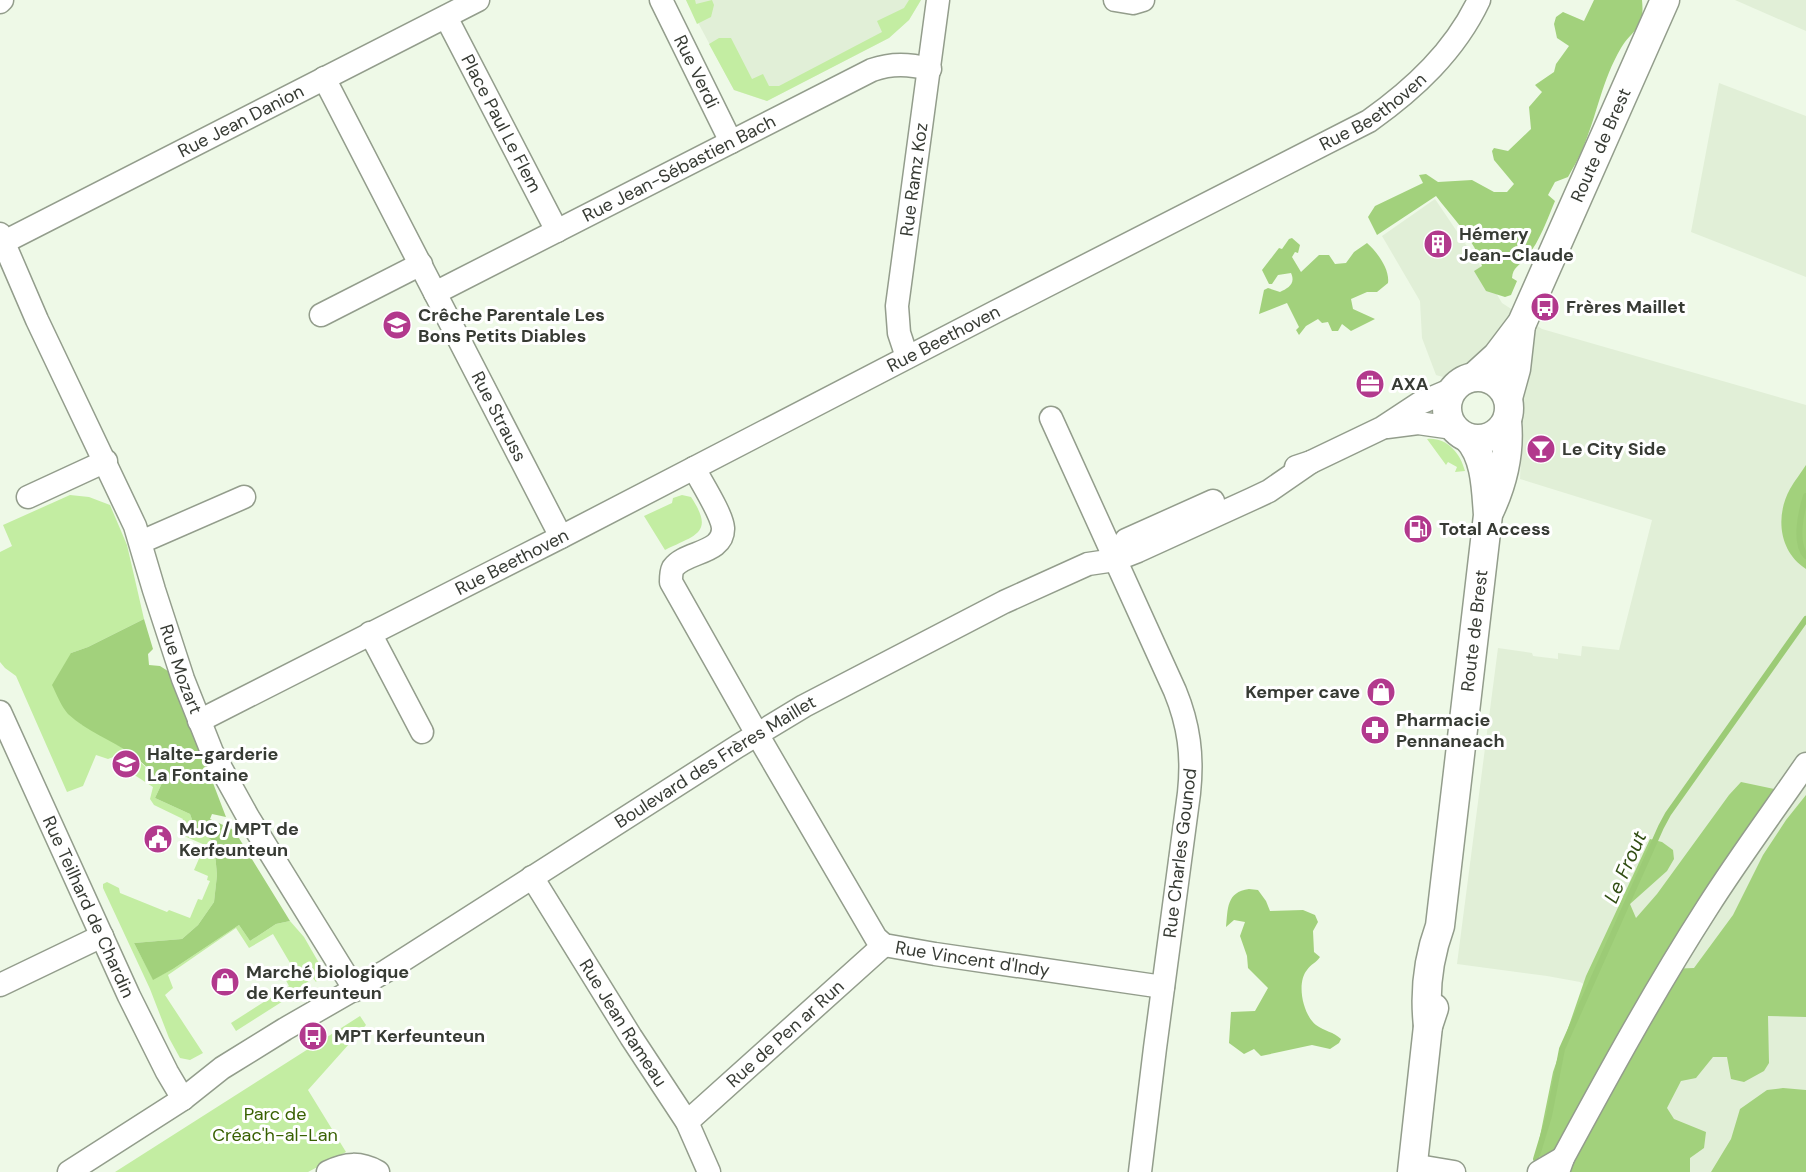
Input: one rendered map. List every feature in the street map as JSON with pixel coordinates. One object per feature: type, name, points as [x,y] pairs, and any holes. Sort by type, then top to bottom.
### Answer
[{"type":"main road","name":"Route de Brest","points":[[1464,383],[1497,356],[1522,323],[1665,0]]},
{"type":"main road","name":"Route de Brest","points":[[1412,1169],[1428,1026],[1442,966],[1443,941],[1440,926],[1488,515],[1503,474],[1508,444],[1507,410],[1516,369],[1522,323]]},
{"type":"main road","points":[[1492,380],[1499,384],[1507,410],[1495,435],[1477,440],[1461,433],[1448,419],[1448,398],[1464,383],[1492,380]]},
{"type":"main road","name":"Route de Brest","points":[[1461,433],[1474,444],[1481,466],[1488,515]]},
{"type":"street","name":"Rue Jean Danion","points":[[2,238],[478,0]]},
{"type":"street","name":"Rue Verdi","points":[[661,0],[731,142]]},
{"type":"street","name":"Rue Ramz Koz","points":[[908,357],[899,333],[897,306],[938,0]]},
{"type":"street","points":[[1115,0],[1133,3],[1143,0]]},
{"type":"street","name":"Rue Beethoven","points":[[199,722],[1369,121],[1414,86],[1434,65],[1456,40],[1479,0]]},
{"type":"street","name":"Place Paul Le Flem","points":[[446,17],[557,231]]},
{"type":"street","name":"Rue Jean-Sébastien Bach","points":[[435,293],[879,68],[903,64],[930,69]]},
{"type":"street","name":"Rue Strauss","points":[[324,78],[561,537]]},
{"type":"street","name":"Rue Mozart","points":[[2,238],[33,311],[128,509],[141,542],[154,590],[199,722],[212,752],[238,800],[355,990]]},
{"type":"street","points":[[321,315],[421,264]]},
{"type":"street","name":"Boulevard des Frères Maillet","points":[[69,1172],[183,1099],[217,1088],[241,1066],[308,1028],[355,990],[757,734],[877,667],[1004,602],[1106,557],[1179,533],[1252,500],[1311,462],[1382,428],[1420,403],[1464,383]]},
{"type":"street","name":"Rue Charles Gounod","points":[[1051,418],[1106,557],[1183,708],[1190,746],[1189,793],[1162,987],[1140,1172]]},
{"type":"street","name":"Boulevard des Frères Maillet","points":[[1382,428],[1418,423],[1461,433]]},
{"type":"street","points":[[28,497],[106,461]]},
{"type":"street","name":"Rue Vincent d'Indy","points":[[693,468],[721,521],[722,534],[711,548],[673,568],[671,582],[870,929],[884,945],[1162,987]]},
{"type":"street","points":[[141,542],[244,497]]},
{"type":"street","points":[[370,633],[422,732]]},
{"type":"street","name":"Rue Teilhard de Chardin","points":[[0,712],[144,1027],[183,1099]]},
{"type":"street","points":[[1539,1172],[1560,1165],[1615,1061],[1671,966],[1709,905],[1806,764]]},
{"type":"street","name":"Rue Jean Rameau","points":[[532,877],[631,1037],[687,1122],[709,1172]]},
{"type":"street","points":[[0,985],[102,936]]},
{"type":"street","name":"Rue de Pen ar Run","points":[[687,1122],[884,945]]},
{"type":"street","points":[[328,1172],[352,1164],[363,1164],[378,1172]]},
{"type":"street","points":[[1412,1169],[1454,1172]]},
{"type":"shaded area","points":[[686,0],[921,0],[909,20],[889,38],[767,101],[734,90]]},
{"type":"shaded area","points":[[1735,0],[1806,0],[1806,31]]},
{"type":"shaded area","points":[[1719,83],[1806,116],[1806,277],[1691,232]]},
{"type":"shaded area","points":[[1435,199],[1502,303],[1542,329],[1806,405],[1806,1161],[1800,1172],[1544,1172],[1591,988],[1580,982],[1547,976],[1457,964],[1498,648],[1558,659],[1558,653],[1581,656],[1582,646],[1619,650],[1652,520],[1520,479],[1524,400],[1436,375],[1422,338],[1420,301],[1382,236]]},
{"type":"green space","points":[[686,0],[695,0],[696,4],[712,0],[714,5],[711,17],[697,24]]},
{"type":"green space","points":[[909,0],[921,0],[909,20],[889,38],[767,101],[734,90],[709,44],[719,38],[731,38],[752,79],[763,74],[769,86],[779,86],[882,32],[877,21],[904,8]]},
{"type":"green space","points":[[1594,0],[1642,0],[1642,17],[1638,27],[1614,60],[1588,136],[1576,163],[1568,177],[1555,182],[1548,195],[1555,201],[1535,245],[1514,271],[1512,278],[1517,281],[1511,295],[1505,297],[1486,291],[1474,271],[1482,266],[1479,256],[1462,229],[1436,196],[1377,235],[1368,217],[1375,206],[1423,183],[1419,175],[1426,174],[1438,182],[1472,180],[1494,192],[1507,192],[1514,184],[1494,160],[1492,151],[1494,148],[1508,151],[1531,129],[1529,107],[1542,92],[1535,85],[1554,72],[1556,64],[1569,46],[1557,38],[1554,24],[1556,17],[1563,12],[1584,21]]},
{"type":"green space","points":[[1292,238],[1300,245],[1298,253],[1295,252],[1292,257],[1301,272],[1319,255],[1329,255],[1335,264],[1346,263],[1354,252],[1367,243],[1385,267],[1388,283],[1377,292],[1367,292],[1351,299],[1353,309],[1375,319],[1351,331],[1342,324],[1338,331],[1332,331],[1328,322],[1322,323],[1318,319],[1306,326],[1299,335],[1296,330],[1299,327],[1287,303],[1259,314],[1264,290],[1268,288],[1280,292],[1292,283],[1291,273],[1278,275],[1272,284],[1269,284],[1262,270],[1279,248],[1282,249]]},
{"type":"green space","points":[[1427,439],[1440,440],[1451,447],[1460,458],[1465,471],[1455,472],[1457,467],[1448,462],[1446,465]]},
{"type":"green space","points":[[1806,465],[1806,569],[1790,553],[1782,533],[1781,522],[1785,499]]},
{"type":"green space","points":[[70,495],[89,497],[110,505],[127,545],[144,619],[71,653],[81,724],[134,756],[162,783],[155,798],[190,814],[195,828],[214,842],[217,875],[214,902],[198,925],[182,939],[134,943],[153,979],[173,969],[239,925],[250,941],[276,924],[290,921],[304,937],[323,970],[316,982],[313,978],[290,994],[291,996],[236,1031],[231,1023],[289,986],[283,975],[293,968],[273,934],[249,948],[236,928],[168,975],[173,988],[165,995],[203,1053],[190,1060],[180,1058],[169,1038],[150,989],[103,884],[107,882],[119,888],[120,893],[167,912],[169,910],[190,918],[198,899],[202,900],[210,881],[207,880],[208,876],[194,870],[205,845],[177,833],[183,819],[154,805],[150,799],[153,787],[122,767],[120,759],[116,756],[108,759],[96,755],[83,786],[67,792],[16,676],[0,662],[0,552],[12,546],[3,525]]},
{"type":"green space","points":[[682,495],[691,497],[698,509],[701,526],[693,536],[665,550],[644,516],[672,503],[673,498]]},
{"type":"green space","points":[[144,619],[153,649],[148,654],[149,665],[160,666],[171,673],[226,817],[212,814],[210,819],[234,830],[290,921],[276,924],[250,941],[239,925],[153,980],[134,943],[182,939],[198,925],[214,902],[217,875],[214,842],[195,828],[190,814],[155,798],[162,783],[140,760],[68,714],[52,685],[71,653]]},
{"type":"green space","points":[[1741,782],[1779,790],[1667,969],[1694,968],[1733,915],[1763,855],[1806,795],[1806,1017],[1768,1016],[1769,1063],[1764,1071],[1744,1082],[1731,1079],[1727,1057],[1713,1057],[1696,1078],[1681,1081],[1667,1108],[1674,1119],[1706,1132],[1704,1148],[1690,1158],[1690,1172],[1555,1172],[1544,1164],[1537,1151],[1553,1072],[1586,976],[1650,839],[1662,842],[1673,850],[1674,859],[1667,871],[1630,904],[1636,918],[1657,894],[1729,795]]},
{"type":"green space","points":[[1258,890],[1270,911],[1303,910],[1315,915],[1318,922],[1313,931],[1314,952],[1320,957],[1304,976],[1302,999],[1311,1020],[1341,1039],[1330,1049],[1312,1045],[1261,1056],[1254,1049],[1244,1054],[1229,1043],[1231,1012],[1255,1011],[1268,988],[1248,968],[1247,956],[1240,936],[1245,922],[1234,920],[1226,927],[1228,908],[1232,898],[1241,891]]},
{"type":"green space","name":"Parc de Créac'h-al-Lan","points":[[360,1016],[366,1025],[308,1090],[346,1152],[308,1172],[115,1172]]},
{"type":"green space","points":[[1783,1088],[1806,1090],[1806,1172],[1711,1172],[1731,1139],[1740,1109],[1767,1090]]},
{"type":"waterway","name":"Le Frout","points":[[1806,496],[1799,536],[1806,556]]},
{"type":"waterway","name":"Le Frout","points":[[1536,1159],[1549,1116],[1562,1049],[1661,827],[1806,619]]},
{"type":"place","name":"Hémery Jean-Claude","points":[[1438,244]]},
{"type":"place","name":"Frères Maillet","points":[[1545,307]]},
{"type":"place","name":"Crêche Parentale Les Bons Petits Diables","points":[[397,325]]},
{"type":"place","name":"AXA","points":[[1370,384]]},
{"type":"place","name":"Le City Side","points":[[1541,449]]},
{"type":"place","name":"Total Access","points":[[1418,529]]},
{"type":"place","name":"Kemper cave","points":[[1381,692]]},
{"type":"place","name":"Pharmacie Pennaneach","points":[[1375,730]]},
{"type":"place","name":"Halte-garderie La Fontaine","points":[[126,764]]},
{"type":"place","name":"MJC / MPT de Kerfeunteun","points":[[158,839]]},
{"type":"place","name":"Marché biologique de Kerfeunteun","points":[[225,982]]},
{"type":"place","name":"MPT Kerfeunteun","points":[[313,1036]]}]
